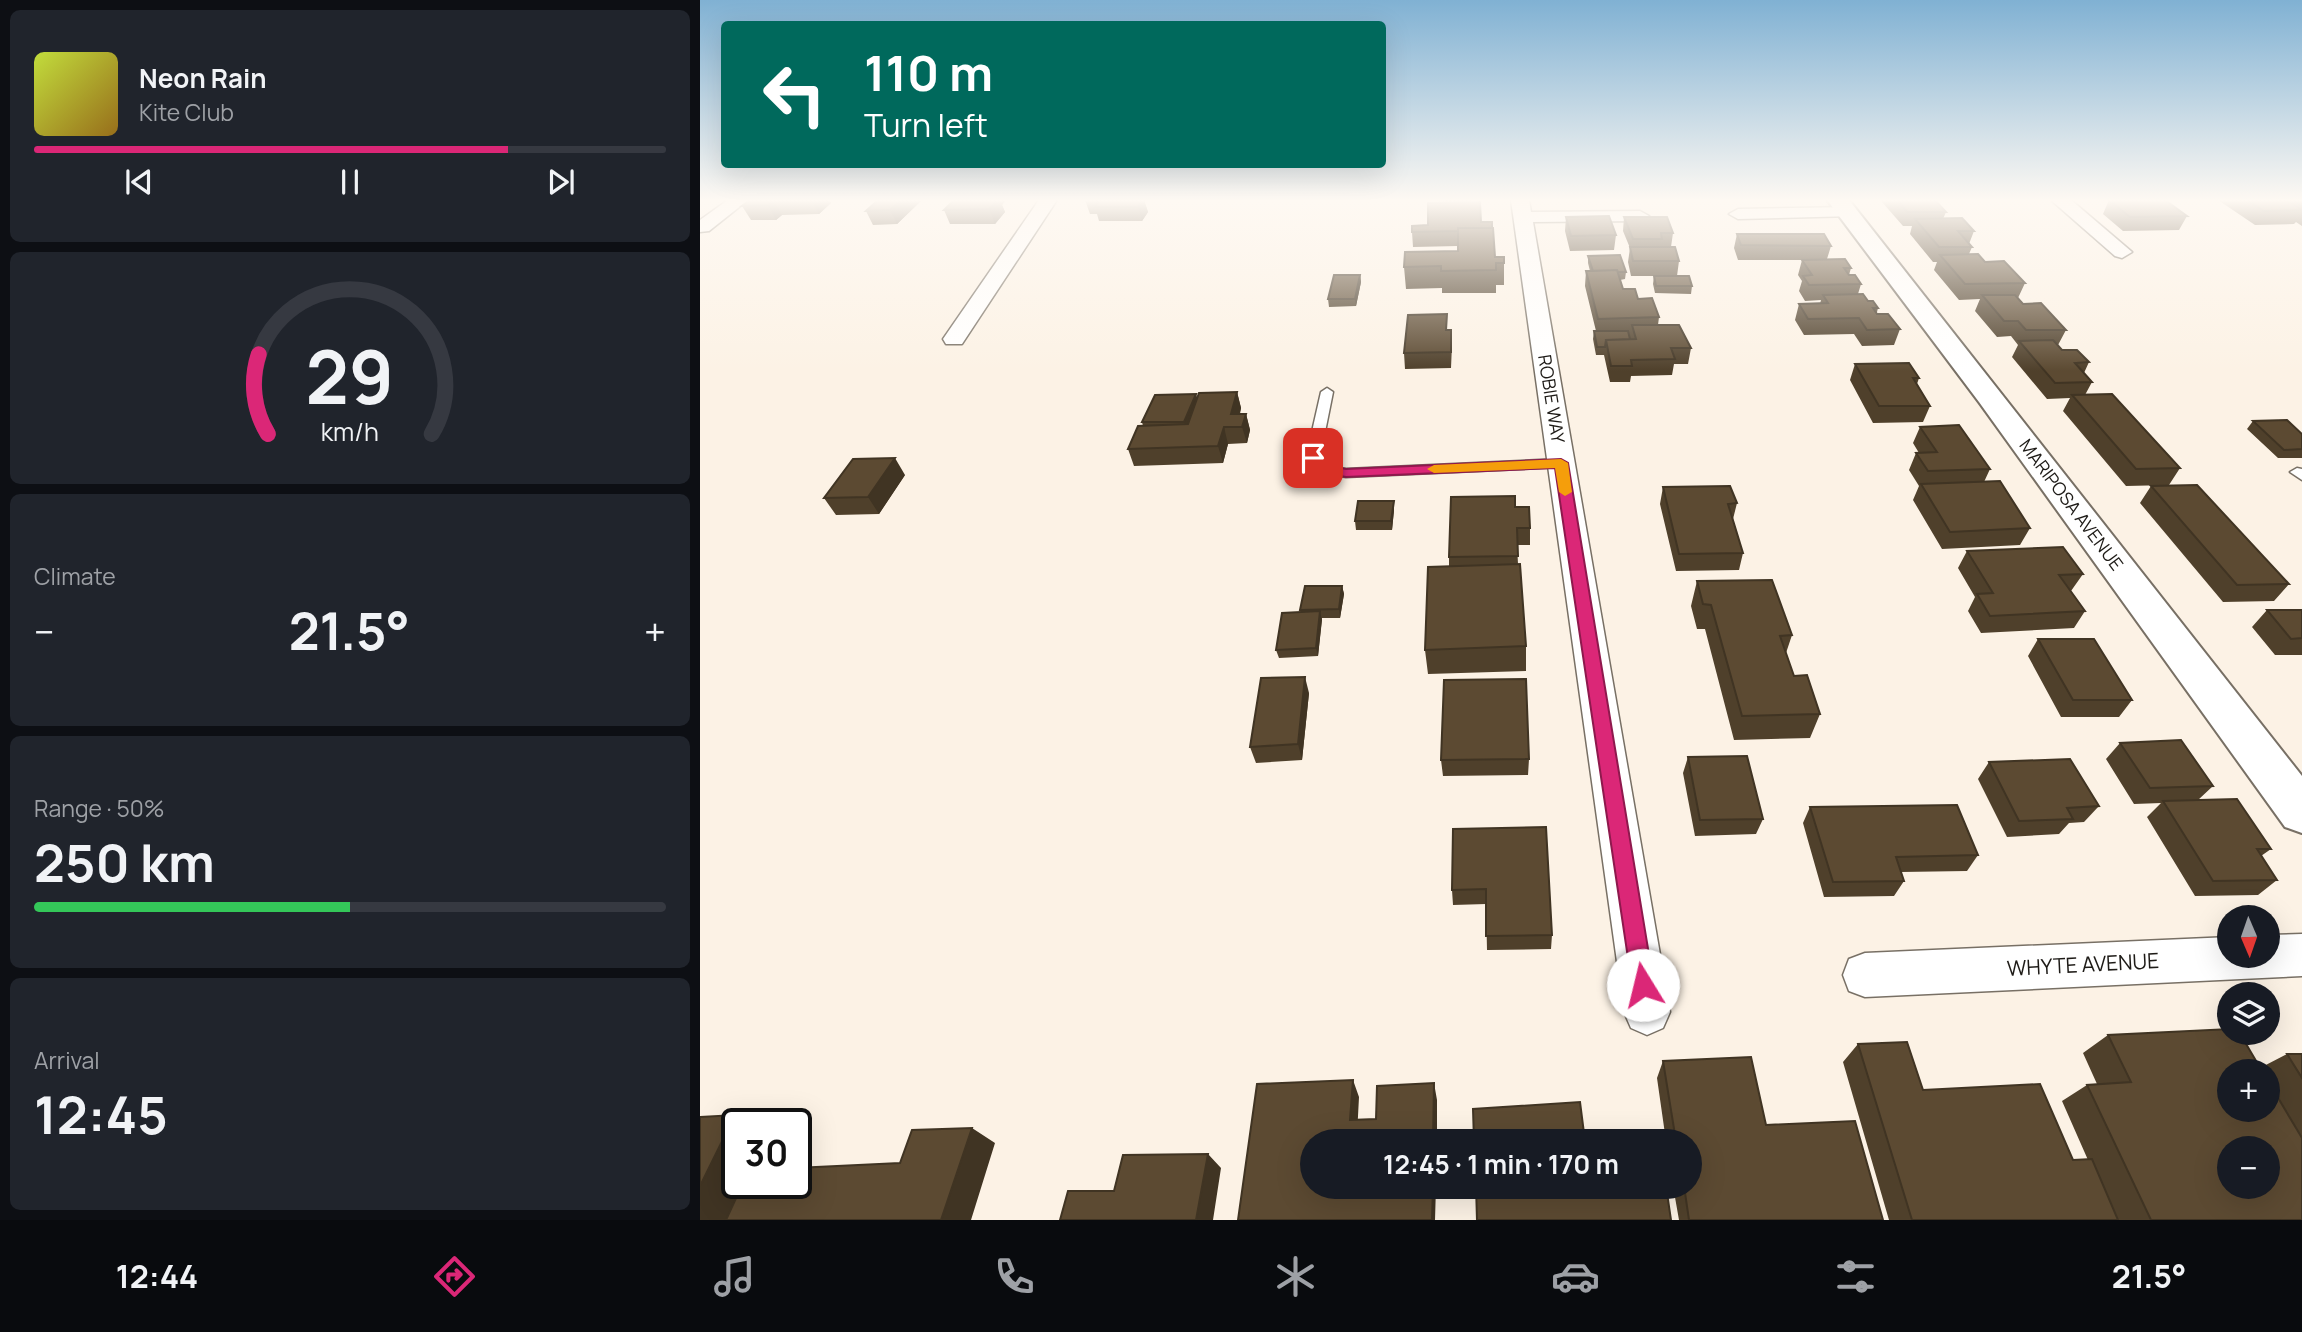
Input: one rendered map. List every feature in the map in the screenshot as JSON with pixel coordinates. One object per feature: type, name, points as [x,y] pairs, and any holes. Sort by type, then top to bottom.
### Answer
[{"type":"street","points":[[954,339],[1009,257]]},
{"type":"street","name":"ROBIE WAY","points":[[1529,257],[1647,1012]]},
{"type":"street","name":"MARIPOSA AVENUE","points":[[1882,257],[2302,812]]},
{"type":"street","name":"WHYTE AVENUE","points":[[1865,975],[2302,955]]},
{"type":"lane","points":[[1327,391],[1313,458],[1327,470],[1346,473],[1561,463]]},
{"type":"building","points":[[1405,257],[1504,257],[1504,263],[1496,263],[1496,270],[1441,271],[1441,266],[1404,267]]},
{"type":"building","points":[[1588,257],[1621,257],[1626,272],[1617,270],[1593,271]]},
{"type":"building","points":[[1632,257],[1678,257],[1679,261],[1633,261]]},
{"type":"building","points":[[1942,257],[1981,257],[1985,262],[2004,261],[2025,283],[1965,284]]},
{"type":"building","points":[[1845,259],[1851,268],[1844,268],[1849,275],[1855,275],[1861,284],[1809,285],[1803,276],[1812,275],[1802,260]]},
{"type":"building","points":[[1617,270],[1623,289],[1635,289],[1638,299],[1652,298],[1659,317],[1598,319],[1586,271]]},
{"type":"building","points":[[1334,275],[1360,275],[1355,299],[1328,299]]},
{"type":"building","points":[[1654,276],[1689,276],[1692,286],[1656,286]]},
{"type":"building","points":[[1863,294],[1878,308],[1873,308],[1877,314],[1888,314],[1900,329],[1867,330],[1859,318],[1808,319],[1799,304],[1828,303],[1823,295]]},
{"type":"building","points":[[1982,295],[2015,295],[2023,304],[2041,303],[2066,330],[2026,330],[2018,321],[2004,321]]},
{"type":"building","points":[[1447,314],[1446,330],[1451,330],[1451,352],[1404,353],[1408,315]]},
{"type":"building","points":[[1632,325],[1679,325],[1691,348],[1671,348],[1675,359],[1631,360],[1632,366],[1611,366],[1606,340],[1636,339]]},
{"type":"building","points":[[1594,331],[1628,331],[1630,339],[1606,340],[1605,347],[1597,347]]},
{"type":"building","points":[[2053,340],[2062,350],[2077,350],[2089,362],[2075,363],[2092,382],[2055,383],[2019,341]]},
{"type":"building","points":[[1909,363],[1919,378],[1913,378],[1930,406],[1879,406],[1855,364]]},
{"type":"building","points":[[1237,392],[1231,414],[1246,414],[1242,427],[1224,427],[1218,446],[1128,449],[1138,426],[1188,424],[1199,393]]},
{"type":"building","points":[[1196,394],[1184,422],[1142,422],[1155,395]]},
{"type":"building","points":[[2112,394],[2180,468],[2136,469],[2072,395]]},
{"type":"building","points":[[2287,420],[2302,434],[2302,449],[2284,450],[2253,421]]},
{"type":"building","points":[[1959,425],[1990,469],[1928,471],[1916,453],[1937,452],[1920,427]]},
{"type":"building","points":[[895,458],[868,497],[824,498],[853,459]]},
{"type":"building","points":[[2000,481],[2030,528],[1950,532],[1921,484]]},
{"type":"building","points":[[2197,485],[2289,584],[2237,585],[2151,486]]},
{"type":"building","points":[[1730,486],[1737,503],[1728,504],[1743,553],[1679,554],[1663,487]]},
{"type":"building","points":[[1515,496],[1515,507],[1529,507],[1530,528],[1517,528],[1518,556],[1449,557],[1451,497]]},
{"type":"building","points":[[1358,501],[1394,501],[1391,521],[1355,521]]},
{"type":"building","points":[[2063,547],[2083,574],[2059,575],[2085,611],[1990,616],[1977,594],[1993,593],[1967,551]]},
{"type":"building","points":[[1520,564],[1526,646],[1425,650],[1428,567]]},
{"type":"building","points":[[1772,580],[1792,635],[1780,636],[1794,676],[1807,675],[1820,714],[1742,716],[1711,605],[1703,604],[1697,581]]},
{"type":"building","points":[[1305,586],[1342,586],[1339,609],[1300,610]]},
{"type":"building","points":[[2267,610],[2302,610],[2302,638],[2291,639]]},
{"type":"building","points":[[1320,611],[1316,648],[1276,650],[1282,613]]},
{"type":"building","points":[[2038,639],[2094,639],[2132,700],[2073,700]]},
{"type":"building","points":[[1305,677],[1298,744],[1250,747],[1261,678]]},
{"type":"building","points":[[1526,679],[1529,759],[1441,760],[1444,680]]},
{"type":"building","points":[[2181,740],[2213,786],[2150,788],[2120,743]]},
{"type":"building","points":[[1747,756],[1763,819],[1700,820],[1688,757]]},
{"type":"building","points":[[2070,759],[2099,806],[2067,808],[2073,819],[2019,821],[1989,762]]},
{"type":"building","points":[[2237,799],[2271,849],[2257,849],[2277,880],[2213,881],[2163,801]]},
{"type":"building","points":[[1957,805],[1978,855],[1896,857],[1904,881],[1833,882],[1810,807]]},
{"type":"building","points":[[1546,827],[1552,935],[1486,936],[1486,889],[1452,890],[1453,829]]},
{"type":"building","points":[[2217,1030],[2217,1045],[2247,1045],[2255,1059],[2217,1059],[2217,1122],[2280,1122],[2280,1101],[2302,1138],[2302,1220],[2151,1220],[2087,1085],[2131,1082],[2108,1035]]},
{"type":"building","points":[[1907,1042],[1923,1090],[2040,1084],[2073,1160],[2092,1159],[2118,1220],[1912,1220],[1858,1044]]},
{"type":"building","points":[[2287,1054],[2302,1054],[2302,1078]]},
{"type":"building","points":[[1751,1057],[1766,1125],[1855,1121],[1883,1220],[1689,1220],[1686,1199],[1702,1199],[1702,1129],[1674,1129],[1663,1061]]},
{"type":"building","points":[[1353,1080],[1350,1120],[1376,1119],[1377,1086],[1434,1083],[1433,1129],[1300,1129],[1300,1199],[1433,1199],[1432,1220],[1238,1220],[1257,1084]]},
{"type":"building","points":[[1580,1102],[1583,1129],[1474,1129],[1473,1109]]},
{"type":"building","points":[[721,1116],[721,1143],[700,1186],[700,1117]]},
{"type":"building","points":[[972,1128],[941,1220],[726,1220],[736,1199],[812,1199],[812,1167],[900,1163],[912,1130]]},
{"type":"building","points":[[1208,1154],[1196,1220],[1060,1220],[1068,1191],[1114,1191],[1123,1155]]},
{"type":"building","points":[[1476,1199],[1668,1199],[1671,1220],[1477,1220]]},
{"type":"slow traffic","points":[[1434,469],[1561,463],[1565,492]]},
{"type":"route","points":[[1313,458],[1327,470],[1346,473],[1561,463],[1643,985]]}]
